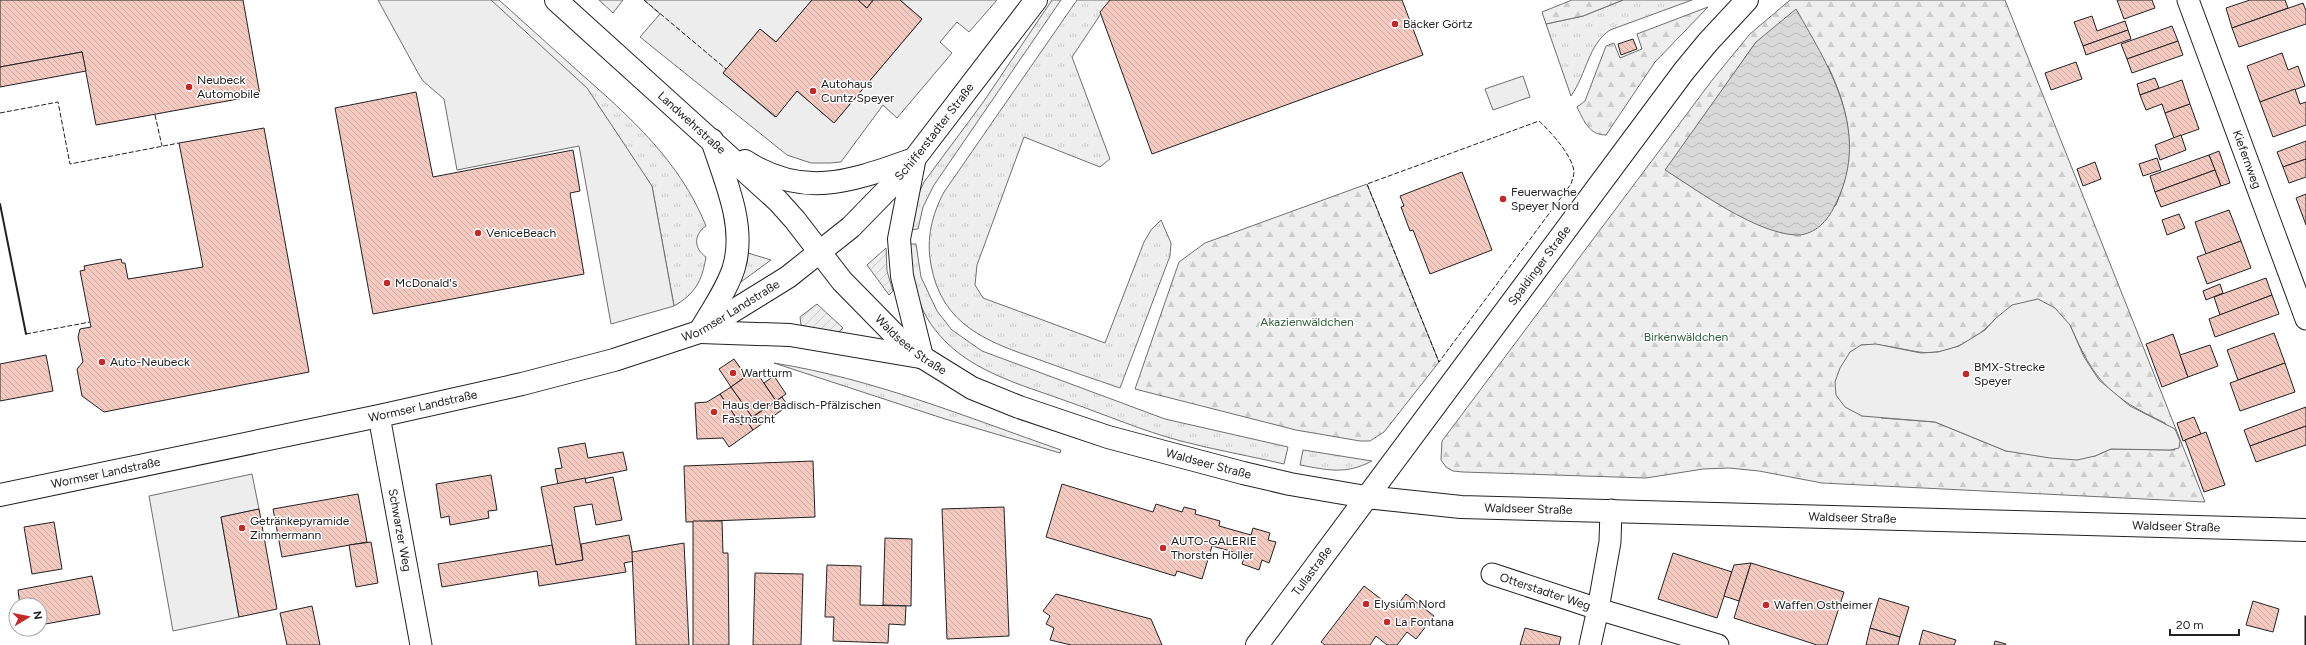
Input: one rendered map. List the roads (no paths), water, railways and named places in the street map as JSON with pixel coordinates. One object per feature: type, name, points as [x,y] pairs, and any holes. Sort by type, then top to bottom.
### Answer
[{"type":"main road","name":"Landwehrstraße","points":[[556,0],[778,201],[820,252]]},
{"type":"main road","name":"Schifferstadter Straße","points":[[820,252],[851,227],[888,189],[915,158],[1036,0]]},
{"type":"main road","name":"Spaldinger Straße","points":[[1366,497],[1398,458],[1684,70],[1747,0]]},
{"type":"main road","points":[[712,140],[752,166],[781,178],[824,185],[848,181],[915,158]]},
{"type":"main road","points":[[712,140],[732,204],[738,246],[735,264],[717,301],[699,332],[790,335],[922,357],[902,276],[899,239],[915,158]]},
{"type":"main road","name":"Waldseer Straße","points":[[820,252],[865,306],[896,336],[922,357],[972,388],[1020,407],[1108,437],[1250,475],[1366,497],[1461,507],[2306,530]]},
{"type":"main road","name":"Wormser Landstraße","points":[[0,495],[378,416],[558,375],[660,346],[699,332],[788,277],[820,252]]},
{"type":"main road","name":"Tullastraße","points":[[1257,645],[1366,497]]},
{"type":"street","name":"Kiefernweg","points":[[2188,0],[2306,319]]},
{"type":"street","name":"Schwarzer Weg","points":[[378,416],[421,645]]},
{"type":"street","name":"Otterstadter Weg","points":[[1598,609],[1610,542],[1611,510]]},
{"type":"street","name":"Otterstadter Weg","points":[[1492,574],[1598,609],[1718,645]]},
{"type":"street","points":[[1590,645],[1598,609]]},
{"type":"water","points":[[1796,9],[1823,57],[1843,105],[1848,130],[1849,156],[1844,182],[1830,214],[1818,228],[1801,235],[1779,232],[1762,227],[1745,219],[1728,210],[1665,170],[1756,42]]},
{"type":"place","name":"Bäcker Görtz","points":[[1395,24]]},
{"type":"place","name":"Neubeck Automobile","points":[[189,87]]},
{"type":"place","name":"Autohaus Cuntz Speyer","points":[[813,91]]},
{"type":"place","name":"Feuerwache Speyer Nord","points":[[1503,199]]},
{"type":"place","name":"VeniceBeach","points":[[478,233]]},
{"type":"place","name":"McDonald's","points":[[387,283]]},
{"type":"place","name":"Auto-Neubeck","points":[[102,362]]},
{"type":"place","name":"Wartturm","points":[[733,373]]},
{"type":"place","name":"BMX-Strecke Speyer","points":[[1966,374]]},
{"type":"place","name":"Haus der Badisch-Pfälzischen Fastnacht","points":[[714,412]]},
{"type":"place","name":"Getränkepyramide Zimmermann","points":[[242,528]]},
{"type":"place","name":"AUTO-GALERIE Thorsten Holler","points":[[1163,548]]},
{"type":"place","name":"Elysium Nord","points":[[1366,604]]},
{"type":"place","name":"Waffen Ostheimer","points":[[1766,605]]},
{"type":"place","name":"La Fontana","points":[[1387,622]]},
{"type":"park label","name":"Akazienwäldchen","points":[[1307,322]]},
{"type":"park label","name":"Birkenwäldchen","points":[[1686,337]]}]
